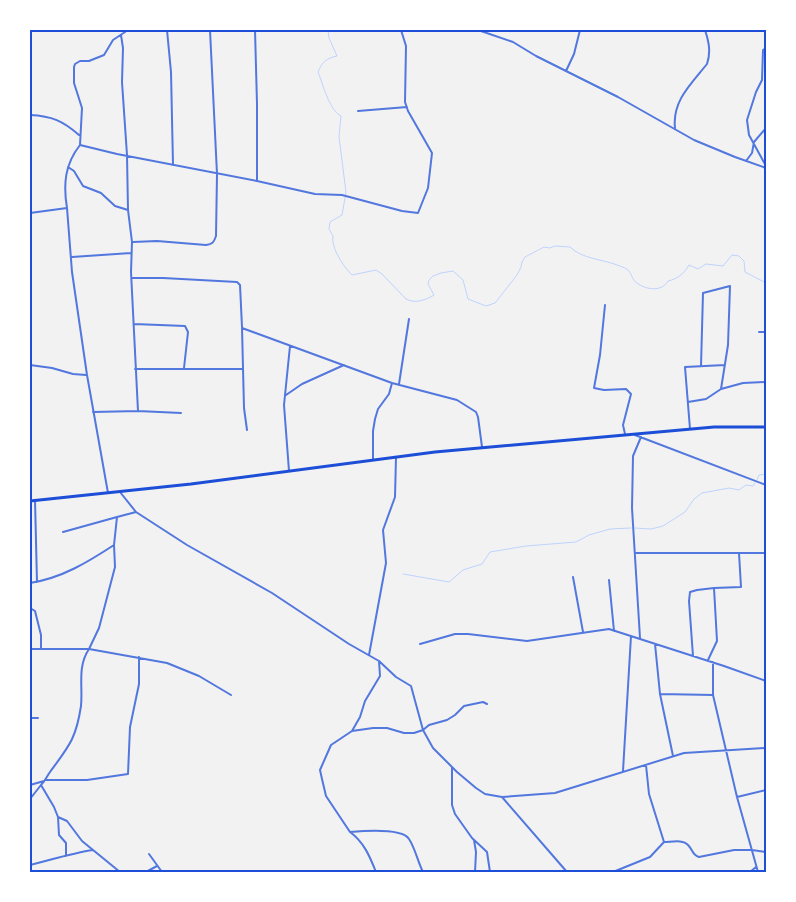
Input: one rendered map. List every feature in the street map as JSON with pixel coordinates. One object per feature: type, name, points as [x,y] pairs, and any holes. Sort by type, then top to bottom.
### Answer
[{"type":"main road","points":[[30,501],[120,492],[482,447],[690,429],[766,427]]},
{"type":"street","points":[[108,493],[86,375],[72,272],[64,185],[72,157],[80,145],[82,108],[74,83],[75,64],[104,55],[113,40],[128,30]]},
{"type":"street","points":[[167,30],[173,165]]},
{"type":"street","points":[[132,242],[158,241],[211,245],[216,236],[217,174],[210,30]]},
{"type":"street","points":[[255,30],[257,104],[256,181]]},
{"type":"street","points":[[80,145],[315,194],[342,195],[402,211],[420,212],[428,188],[432,153],[406,107],[404,89],[406,46],[401,30]]},
{"type":"street","points":[[478,30],[513,42],[536,56],[675,128],[694,140],[766,167]]},
{"type":"street","points":[[566,71],[574,54],[580,30]]},
{"type":"street","points":[[675,128],[674,115],[680,97],[707,64],[709,58],[710,49],[705,30]]},
{"type":"street","points":[[121,35],[128,210],[132,242],[135,369],[138,411]]},
{"type":"street","points":[[766,48],[763,50],[762,80],[748,115],[749,135],[766,167]]},
{"type":"street","points":[[358,111],[406,107]]},
{"type":"street","points":[[30,116],[45,116],[55,119],[70,127],[79,136]]},
{"type":"street","points":[[746,161],[752,153],[754,143],[766,128]]},
{"type":"street","points":[[68,167],[74,171],[83,186],[101,193],[115,206],[128,210]]},
{"type":"street","points":[[30,213],[67,208]]},
{"type":"street","points":[[72,258],[131,253]]},
{"type":"street","points":[[132,278],[237,282],[240,285],[242,369],[247,430]]},
{"type":"street","points":[[701,366],[703,293],[730,286],[728,344],[720,389]]},
{"type":"street","points":[[605,305],[600,355],[594,388],[604,390],[626,389],[631,394],[623,425],[625,435]]},
{"type":"street","points":[[399,384],[405,334],[409,318]]},
{"type":"street","points":[[134,324],[185,326],[188,332],[184,368]]},
{"type":"street","points":[[242,328],[392,383],[458,400],[476,412],[482,447]]},
{"type":"street","points":[[759,332],[766,332]]},
{"type":"street","points":[[289,471],[284,405],[290,346]]},
{"type":"street","points":[[30,365],[86,375]]},
{"type":"street","points":[[286,395],[302,384],[344,365]]},
{"type":"street","points":[[690,429],[685,367],[725,365]]},
{"type":"street","points":[[135,369],[242,369]]},
{"type":"street","points":[[688,402],[706,399],[720,389],[743,383],[766,382]]},
{"type":"street","points":[[373,460],[373,431],[376,414],[389,394],[392,383]]},
{"type":"street","points":[[93,412],[138,411],[181,413]]},
{"type":"street","points":[[633,434],[766,485]]},
{"type":"street","points":[[640,638],[632,508],[633,456],[641,437]]},
{"type":"street","points":[[369,656],[386,563],[383,530],[395,497],[396,457]]},
{"type":"street","points":[[120,492],[136,512],[187,545],[272,593],[315,620],[331,633],[379,661],[396,677],[411,686],[423,730],[433,748],[485,794],[502,797],[555,793],[684,753],[766,748]]},
{"type":"street","points":[[35,500],[37,582]]},
{"type":"street","points":[[63,532],[136,512]]},
{"type":"street","points":[[30,799],[74,738],[81,704],[80,678],[82,666],[99,628],[115,567],[114,545],[117,517]]},
{"type":"street","points":[[30,583],[59,576],[82,566],[114,545]]},
{"type":"street","points":[[693,656],[690,592],[714,588],[740,587],[739,552]]},
{"type":"street","points":[[635,553],[766,553]]},
{"type":"street","points":[[574,577],[583,632]]},
{"type":"street","points":[[609,580],[614,631]]},
{"type":"street","points":[[707,660],[716,642],[714,588]]},
{"type":"street","points":[[30,608],[35,611],[41,636],[41,648]]},
{"type":"street","points":[[420,644],[455,634],[527,641],[608,629],[713,662],[766,682]]},
{"type":"street","points":[[623,772],[631,636]]},
{"type":"street","points":[[655,644],[660,694],[673,757]]},
{"type":"street","points":[[30,650],[41,648],[89,649],[167,663],[200,676],[231,695]]},
{"type":"street","points":[[30,785],[45,780],[87,780],[128,774],[130,727],[139,684],[139,657]]},
{"type":"street","points":[[352,731],[360,717],[364,701],[380,676],[379,661]]},
{"type":"street","points":[[713,662],[713,695],[737,797],[758,872]]},
{"type":"street","points":[[660,694],[713,695]]},
{"type":"street","points":[[376,872],[369,854],[358,838],[350,832],[326,796],[320,770],[331,745],[352,731],[387,728],[404,733],[414,733],[423,730],[429,725],[451,718],[464,706],[483,702],[487,704]]},
{"type":"street","points":[[30,718],[38,718]]},
{"type":"street","points":[[646,765],[649,794],[664,842]]},
{"type":"street","points":[[452,766],[452,805],[455,814],[474,840],[487,852],[490,872]]},
{"type":"street","points":[[41,785],[58,817],[59,835],[66,843],[66,856]]},
{"type":"street","points":[[737,797],[766,790]]},
{"type":"street","points":[[502,797],[567,872]]},
{"type":"street","points":[[58,817],[67,821],[82,841],[120,872]]},
{"type":"street","points":[[350,832],[364,831],[403,834],[409,839],[423,872]]},
{"type":"street","points":[[474,840],[476,852],[474,872]]},
{"type":"street","points":[[613,872],[650,857],[664,842],[683,842],[687,844],[692,854],[699,857],[734,850],[766,852]]},
{"type":"street","points":[[30,865],[66,856],[74,852],[93,850]]},
{"type":"street","points":[[149,854],[162,872]]},
{"type":"street","points":[[146,872],[158,865]]},
{"type":"street","points":[[750,872],[757,866]]},
{"type":"waterway","points":[[328,30],[329,38],[337,56],[325,61],[318,72],[330,103],[341,116],[339,137],[346,192],[342,215],[330,222],[329,229],[333,236],[338,257],[352,275],[376,270],[406,299],[417,301],[434,295],[428,284],[433,276],[453,271],[463,280],[468,299],[486,306],[495,303],[517,275],[525,257],[544,247],[550,248],[555,246],[570,247],[580,254],[627,269],[635,282],[654,289],[662,287],[668,281],[680,276],[689,265],[698,269],[706,264],[723,266],[732,255],[739,256],[744,261],[745,272],[766,283]]},
{"type":"waterway","points":[[757,480],[759,475],[766,474]]},
{"type":"waterway","points":[[635,528],[651,529],[663,526],[685,512],[694,499],[702,493],[729,488],[739,490],[746,485],[753,486],[755,483]]},
{"type":"waterway","points":[[403,574],[449,582],[463,570],[482,564],[490,552],[526,546],[576,542],[589,535],[610,529],[631,528]]}]
